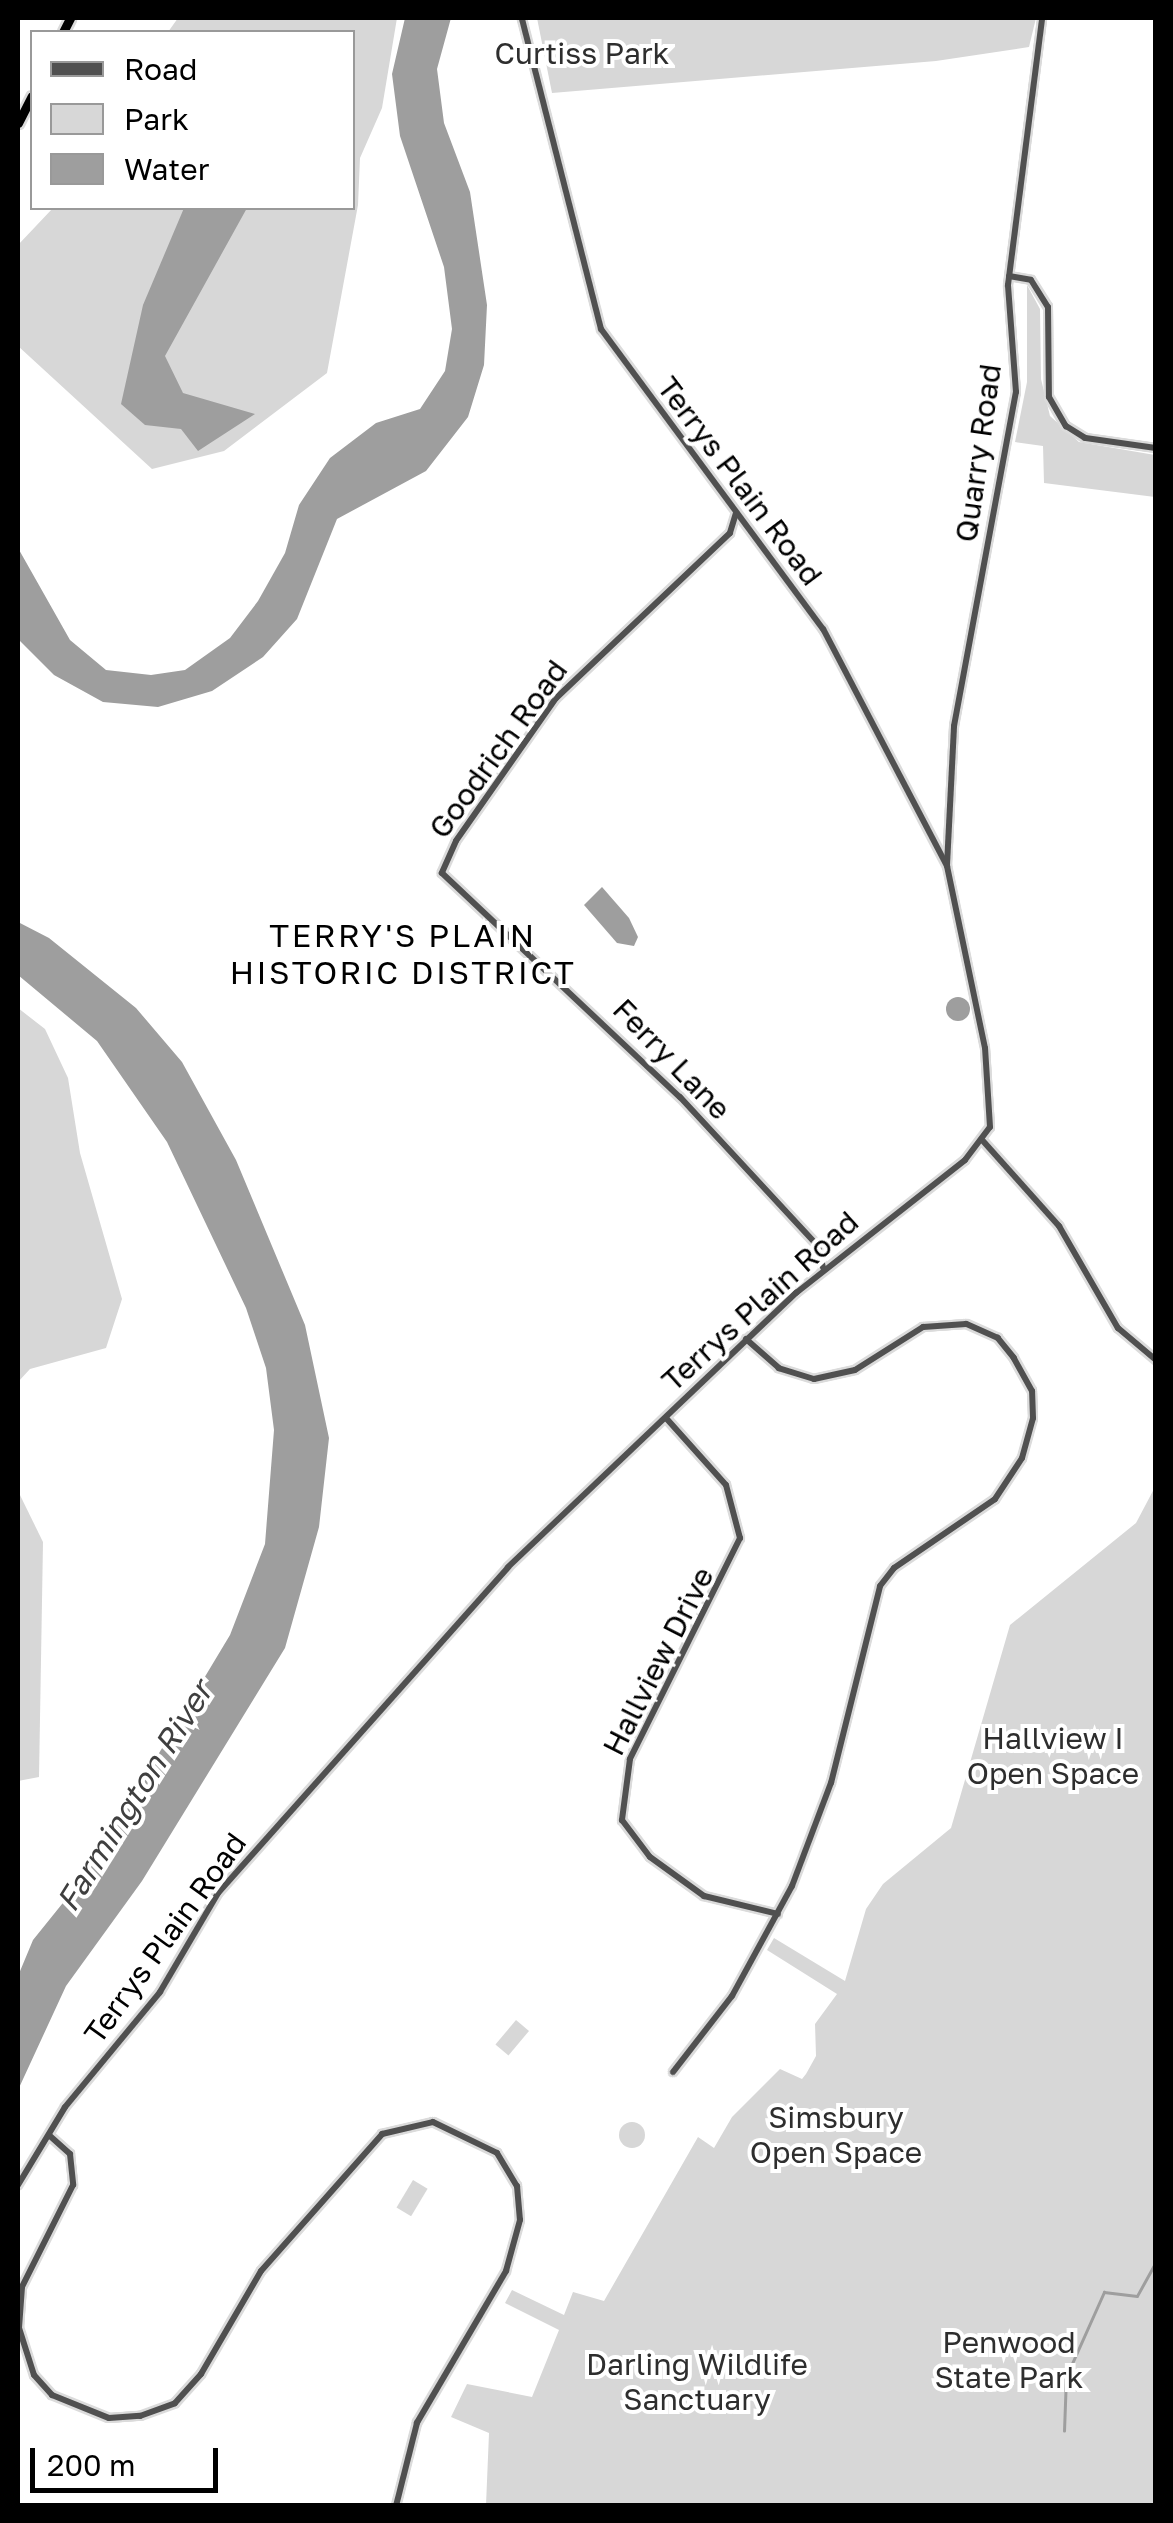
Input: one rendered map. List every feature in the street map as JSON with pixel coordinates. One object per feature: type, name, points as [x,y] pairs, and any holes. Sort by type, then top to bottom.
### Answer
[{"type":"highway","points":[[18,123],[30,100]]},
{"type":"street","name":"Terrys Plain Road","points":[[18,2185],[66,2107],[160,1992],[218,1893],[508,1567],[841,1252],[983,1142],[992,1112],[989,1073],[946,866],[823,629],[600,329],[522,18]]},
{"type":"street","name":"Quarry Road","points":[[946,866],[954,726],[1016,392],[1009,276],[1042,18]]},
{"type":"street","points":[[1009,276],[1031,280],[1046,300],[1049,396],[1066,426],[1086,438],[1156,448]]},
{"type":"street","points":[[730,533],[736,512]]},
{"type":"street","name":"Goodrich Road","points":[[442,873],[446,856],[556,698],[730,533],[748,528]]},
{"type":"street","points":[[932,836],[946,834]]},
{"type":"street","name":"Ferry Lane","points":[[442,873],[618,1034],[818,1246],[824,1268]]},
{"type":"street","points":[[983,1142],[1072,1244],[1118,1328],[1156,1360]]},
{"type":"street","points":[[818,1246],[841,1252]]},
{"type":"street","points":[[673,2072],[732,1996],[778,1914],[824,1806],[880,1586],[894,1568],[995,1499],[1022,1458],[1034,1404],[1006,1346],[966,1324],[923,1328],[854,1370],[814,1379],[779,1368],[746,1339]]},
{"type":"street","name":"Hallview Drive","points":[[666,1418],[726,1484],[740,1538],[630,1759],[622,1820],[650,1857],[704,1896],[778,1914]]},
{"type":"street","points":[[50,2136],[70,2154],[72,2185],[22,2287],[19,2328],[34,2375],[52,2395],[109,2418],[140,2416],[175,2403],[201,2374],[260,2271],[382,2134],[433,2122],[498,2153],[517,2186],[520,2220],[506,2271],[417,2423],[403,2457],[396,2506]]},
{"type":"green space","points":[[178,18],[397,18],[382,108],[360,158],[358,205],[327,373],[224,451],[152,469],[18,346],[18,245],[51,210],[355,210],[355,30],[169,30]]},
{"type":"green space","name":"Curtiss Park","points":[[537,18],[1036,18],[1029,47],[936,61],[552,93]]},
{"type":"green space","points":[[1027,285],[1040,309],[1041,379],[1050,416],[1079,442],[1155,455],[1155,497],[1044,483],[1043,446],[1015,442],[1027,382]]},
{"type":"green space","points":[[18,1008],[45,1029],[68,1078],[80,1153],[122,1299],[106,1348],[30,1369],[18,1382]]},
{"type":"green space","points":[[1155,1487],[1155,2505],[486,2505],[489,2433],[451,2417],[467,2384],[532,2397],[559,2330],[505,2303],[512,2290],[564,2315],[573,2292],[604,2301],[698,2137],[714,2148],[732,2117],[780,2069],[802,2079],[816,2056],[815,2024],[837,1994],[767,1950],[774,1938],[845,1981],[866,1909],[883,1884],[951,1828],[1010,1625],[1136,1523]]},
{"type":"green space","points":[[18,1491],[43,1542],[39,1777],[18,1781]]},
{"type":"green space","points":[[516,2020],[529,2031],[508,2055],[495,2045]]},
{"type":"green space","points":[[632,2122],[641,2126],[645,2135],[641,2144],[632,2148],[623,2144],[619,2135],[623,2126]]},
{"type":"green space","points":[[413,2180],[428,2189],[411,2216],[397,2207]]},
{"type":"water","points":[[405,18],[451,18],[437,69],[444,123],[470,192],[487,305],[484,365],[468,417],[426,471],[337,519],[297,619],[263,657],[212,691],[158,707],[103,702],[54,675],[18,639],[18,548],[70,640],[106,670],[151,675],[185,670],[230,638],[258,601],[285,553],[299,505],[330,458],[376,423],[420,409],[445,371],[452,329],[444,267],[400,136],[392,74]]},
{"type":"water","points":[[183,210],[246,210],[165,356],[183,393],[255,414],[198,451],[181,429],[145,425],[121,404],[143,305]]},
{"type":"water","points":[[602,887],[629,918],[638,937],[634,946],[617,943],[584,905]]},
{"type":"water","name":"Farmington River","points":[[18,922],[49,938],[136,1008],[182,1062],[236,1160],[305,1325],[329,1438],[319,1527],[285,1648],[142,1881],[66,1986],[18,2090],[18,1976],[33,1940],[87,1873],[230,1635],[265,1544],[274,1430],[266,1368],[246,1308],[167,1142],[97,1041],[18,975]]},
{"type":"water","points":[[958,997],[970,1009],[958,1021],[946,1009]]},
{"type":"waterway","points":[[1064,2431],[1066,2377],[1104,2292],[1137,2296],[1156,2262]]},
{"type":"district","name":"TERRY'S PLAIN HISTORIC DISTRICT","points":[[403,954]]},
{"type":"park label","name":"Hallview I Open Space","points":[[1053,1755]]},
{"type":"park label","name":"Simsbury Open Space","points":[[836,2134]]},
{"type":"park label","name":"Penwood State Park","points":[[1009,2359]]},
{"type":"park label","name":"Darling Wildlife Sanctuary","points":[[697,2381]]}]
